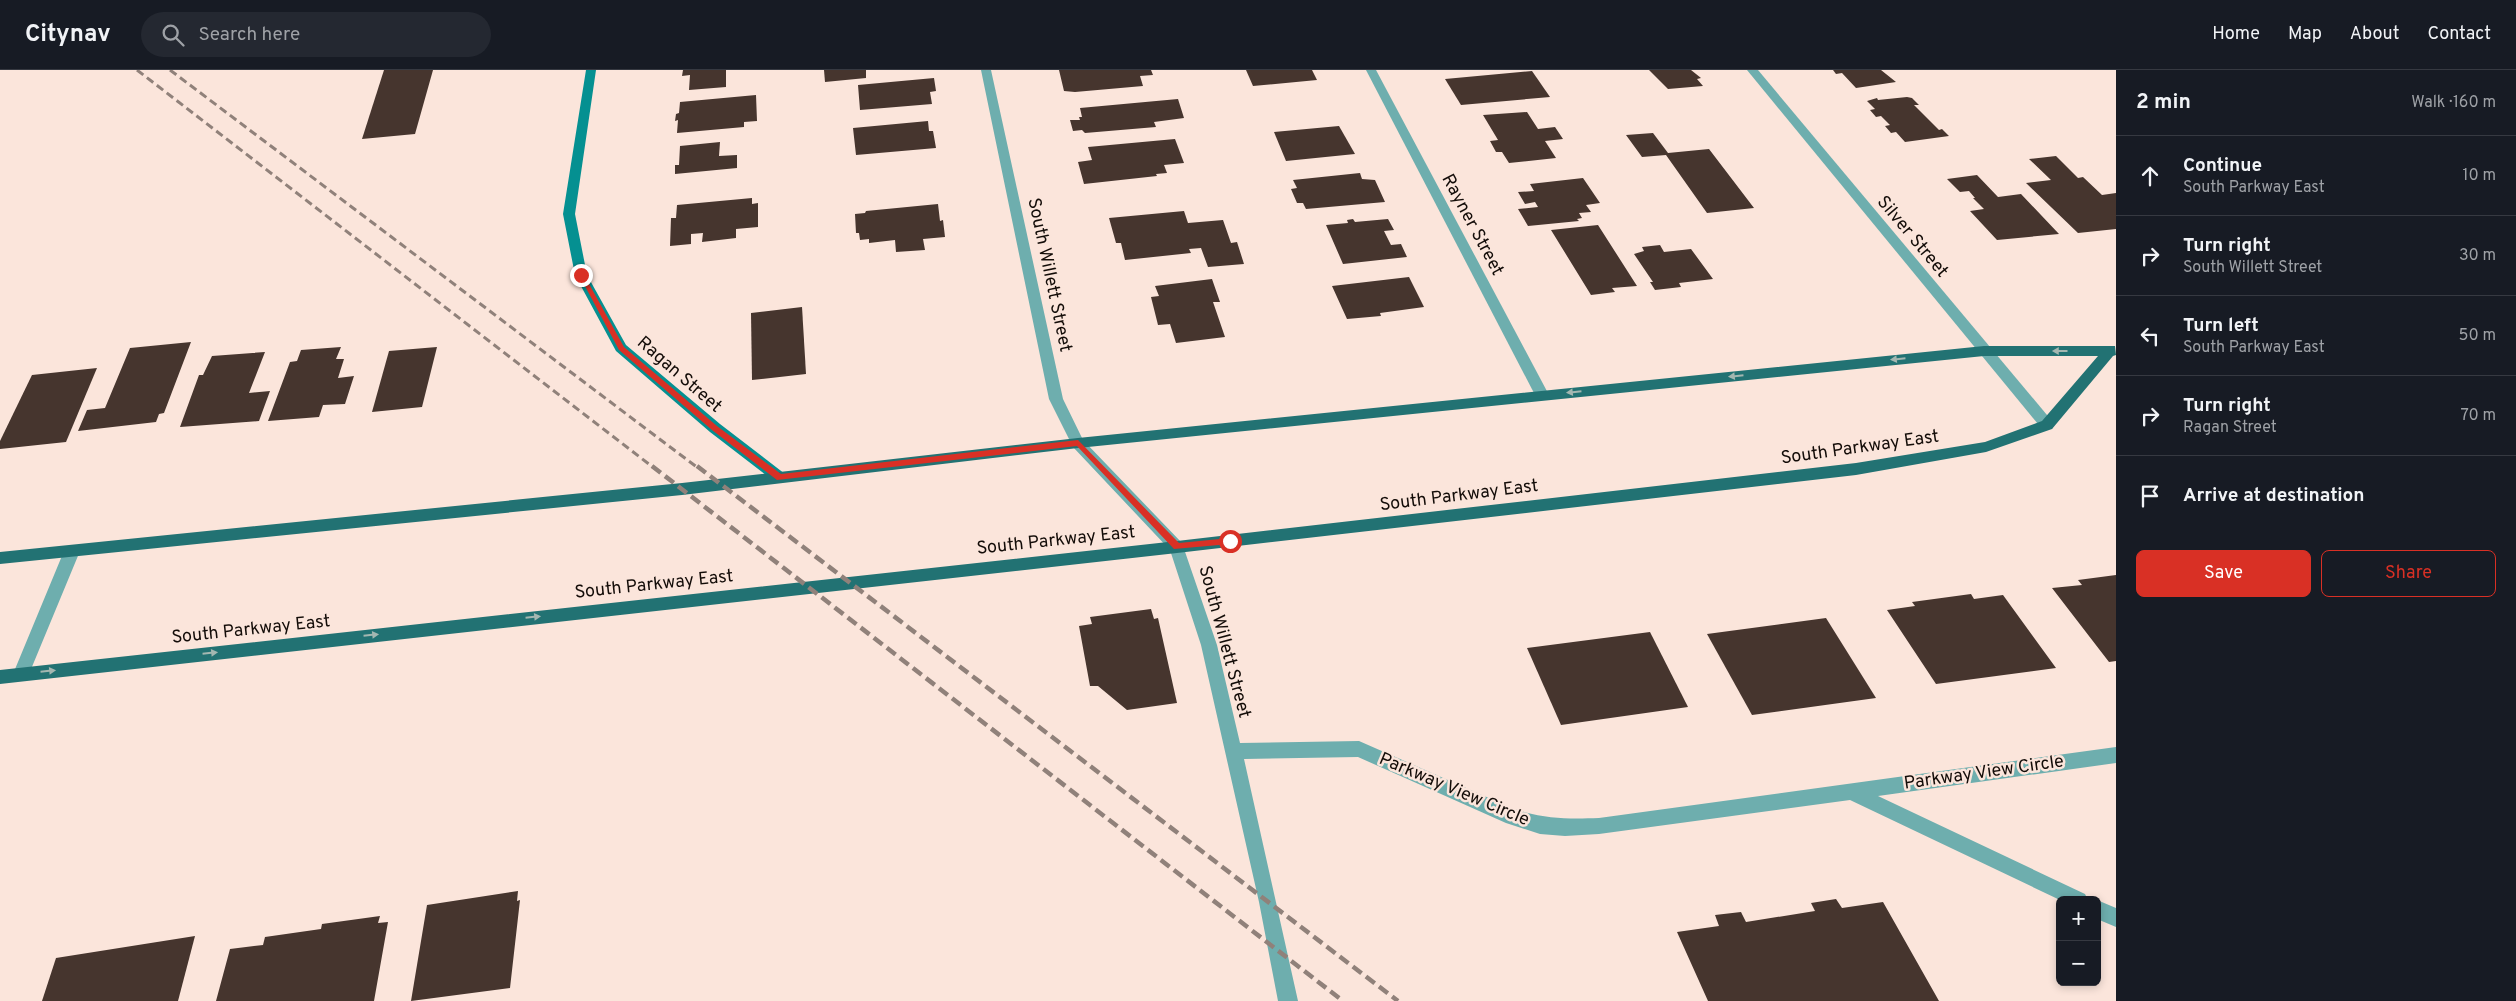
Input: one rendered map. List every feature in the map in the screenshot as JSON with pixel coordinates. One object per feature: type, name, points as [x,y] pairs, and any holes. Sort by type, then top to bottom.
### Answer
[{"type":"main road","name":"South Parkway East","points":[[0,558],[780,478],[1078,443],[1984,351],[2114,354]]},
{"type":"main road","name":"South Parkway East","points":[[0,677],[1177,547],[1856,469],[1937,457],[1986,447],[2047,424],[2114,354]]},
{"type":"street","name":"Ragan Street","points":[[592,70],[569,214],[581,275],[621,348],[715,428],[780,478]]},
{"type":"street","name":"South Willett Street","points":[[986,70],[1056,399],[1078,443],[1177,547],[1209,645],[1234,750],[1288,1001]]},
{"type":"street","name":"Rayner Street","points":[[1371,70],[1542,395]]},
{"type":"street","name":"Silver Street","points":[[1752,70],[1984,351],[2047,424]]},
{"type":"street","points":[[21,674],[72,551]]},
{"type":"street","name":"Parkway View Circle","points":[[1234,750],[1358,749],[1512,817],[1540,826],[1565,828],[1599,826],[2116,755]]},
{"type":"street","name":"Parkway View Circle","points":[[1852,792],[2071,896]]},
{"type":"street","points":[[2101,911],[2116,918]]},
{"type":"building","points":[[384,70],[433,70],[415,134],[362,139]]},
{"type":"building","points":[[683,70],[726,70],[726,87],[689,90],[690,75],[682,76]]},
{"type":"building","points":[[824,70],[866,70],[866,78],[825,82]]},
{"type":"building","points":[[1059,70],[1151,70],[1153,75],[1140,76],[1143,86],[1075,92],[1064,91]]},
{"type":"building","points":[[1246,70],[1312,70],[1317,80],[1253,86]]},
{"type":"building","points":[[1649,70],[1691,70],[1701,78],[1697,79],[1703,86],[1668,89]]},
{"type":"building","points":[[1833,70],[1881,70],[1896,82],[1856,88],[1842,73],[1836,74]]},
{"type":"building","points":[[1532,71],[1550,97],[1461,105],[1445,79]]},
{"type":"building","points":[[934,78],[936,91],[930,92],[932,104],[860,110],[858,85]]},
{"type":"building","points":[[756,95],[757,121],[744,122],[744,127],[677,133],[678,120],[675,121],[676,114],[679,113],[680,102]]},
{"type":"building","points":[[1877,98],[1878,100],[1912,98],[1919,105],[1914,105],[1939,130],[1942,129],[1949,136],[1905,142],[1896,132],[1891,133],[1885,126],[1890,125],[1881,116],[1876,117],[1870,110],[1875,109],[1867,101]]},
{"type":"building","points":[[1178,99],[1184,118],[1154,122],[1156,127],[1085,133],[1082,130],[1073,131],[1070,120],[1080,120],[1079,117],[1082,117],[1080,108]]},
{"type":"building","points":[[1527,112],[1538,129],[1555,127],[1563,139],[1545,141],[1556,158],[1509,163],[1502,152],[1496,152],[1490,141],[1498,140],[1483,115]]},
{"type":"building","points":[[928,121],[929,131],[933,131],[936,148],[856,155],[853,128]]},
{"type":"building","points":[[1339,126],[1355,154],[1286,161],[1274,132]]},
{"type":"building","points":[[1653,133],[1668,153],[1709,149],[1754,208],[1707,213],[1666,155],[1642,157],[1626,135]]},
{"type":"building","points":[[1175,139],[1184,163],[1164,165],[1167,173],[1156,174],[1157,176],[1084,184],[1078,162],[1092,160],[1088,147]]},
{"type":"building","points":[[720,142],[719,156],[737,155],[737,168],[675,174],[675,165],[679,165],[680,146]]},
{"type":"building","points":[[2056,156],[2078,178],[2083,177],[2102,195],[2116,193],[2116,229],[2078,233],[2026,183],[2051,180],[2029,159]]},
{"type":"building","points":[[1360,173],[1362,179],[1375,180],[1385,202],[1306,209],[1303,203],[1297,203],[1291,189],[1297,188],[1293,180]]},
{"type":"building","points":[[1977,175],[1998,197],[2021,194],[2059,234],[1997,240],[1970,211],[1984,209],[1973,198],[1975,198],[1969,191],[1960,192],[1947,179]]},
{"type":"building","points":[[1583,178],[1600,203],[1586,205],[1591,212],[1579,213],[1582,218],[1577,219],[1579,221],[1528,226],[1518,209],[1538,207],[1535,202],[1525,204],[1518,192],[1534,191],[1530,184]]},
{"type":"building","points":[[752,198],[752,204],[758,203],[758,227],[736,229],[736,238],[702,242],[703,233],[691,234],[691,244],[670,246],[671,218],[676,218],[677,205]]},
{"type":"building","points":[[938,204],[940,221],[943,220],[945,237],[923,239],[925,250],[896,252],[895,240],[869,243],[869,239],[860,240],[859,233],[856,233],[855,214],[865,213],[866,211]]},
{"type":"building","points":[[1184,211],[1188,223],[1223,220],[1231,243],[1237,242],[1244,264],[1208,267],[1201,248],[1189,249],[1191,253],[1125,260],[1121,243],[1116,243],[1109,218]]},
{"type":"building","points":[[1353,219],[1355,222],[1388,219],[1394,230],[1384,231],[1391,245],[1401,244],[1407,257],[1343,264],[1326,225],[1348,223],[1347,220]]},
{"type":"building","points":[[1598,225],[1637,286],[1612,288],[1615,292],[1591,295],[1551,230]]},
{"type":"building","points":[[1660,245],[1664,252],[1691,249],[1713,279],[1679,283],[1681,287],[1655,290],[1650,282],[1653,282],[1634,254],[1644,251],[1642,247]]},
{"type":"building","points":[[1409,277],[1424,307],[1380,313],[1381,316],[1347,319],[1332,286]]},
{"type":"building","points":[[1212,279],[1220,302],[1213,302],[1225,337],[1176,343],[1170,324],[1158,325],[1151,297],[1159,296],[1155,286]]},
{"type":"building","points":[[802,307],[806,374],[752,380],[751,313]]},
{"type":"building","points":[[191,342],[164,413],[159,414],[156,422],[78,431],[87,410],[105,408],[130,348]]},
{"type":"building","points":[[341,347],[336,359],[344,359],[338,378],[354,376],[345,404],[323,405],[319,417],[268,421],[290,362],[297,361],[301,350]]},
{"type":"building","points":[[437,347],[422,407],[372,412],[389,351]]},
{"type":"building","points":[[265,352],[249,393],[270,391],[259,421],[180,427],[199,375],[203,375],[212,356]]},
{"type":"building","points":[[97,368],[66,442],[0,449],[0,441],[32,375]]},
{"type":"building","points":[[2116,575],[2116,661],[2109,662],[2052,588],[2082,585],[2078,580]]},
{"type":"building","points":[[1971,594],[1974,599],[2003,595],[2056,668],[1936,684],[1887,610],[1915,606],[1912,602]]},
{"type":"building","points":[[1151,609],[1154,619],[1158,618],[1177,703],[1127,710],[1098,686],[1090,686],[1079,626],[1092,624],[1090,617]]},
{"type":"building","points":[[1826,618],[1876,698],[1752,715],[1707,634]]},
{"type":"building","points":[[1650,632],[1688,707],[1561,725],[1527,648]]},
{"type":"building","points":[[518,891],[517,901],[520,900],[510,988],[411,1001],[427,905]]},
{"type":"building","points":[[1836,899],[1842,908],[1883,902],[1939,1001],[1708,1001],[1677,932],[1719,926],[1715,915],[1741,912],[1746,922],[1815,911],[1811,903]]},
{"type":"building","points":[[380,916],[378,923],[388,922],[374,1001],[216,1001],[230,949],[263,945],[265,937],[321,929],[322,924]]},
{"type":"building","points":[[195,936],[178,1001],[42,1001],[56,958]]},
{"type":"railway","points":[[137,70],[654,468]]},
{"type":"railway","points":[[170,70],[698,468]]},
{"type":"railway","points":[[652,466],[1343,1001]]},
{"type":"railway","points":[[697,466],[1398,1001]]},
{"type":"route","points":[[581,275],[621,348],[715,428],[780,478],[1078,443],[1177,547],[1230,541]]}]
